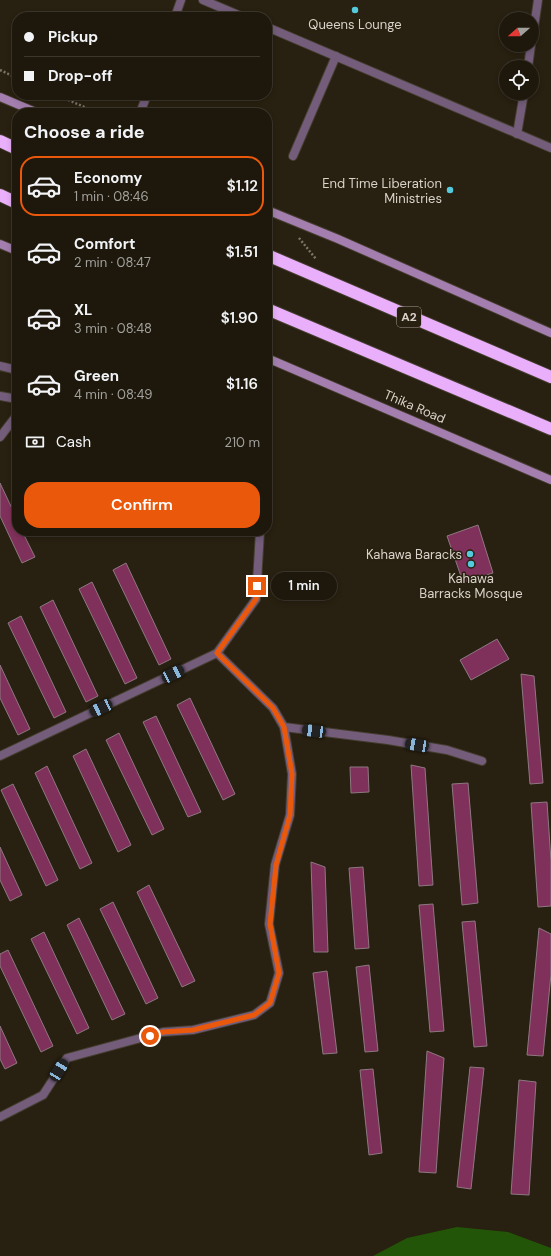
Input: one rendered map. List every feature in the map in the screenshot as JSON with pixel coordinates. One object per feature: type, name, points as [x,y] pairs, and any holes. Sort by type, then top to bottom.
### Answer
[{"type":"highway","points":[[0,141],[12,147]]},
{"type":"highway","points":[[0,195],[12,201]]},
{"type":"highway","name":"A2","points":[[272,257],[551,377]]},
{"type":"highway","points":[[272,311],[551,429]]},
{"type":"main road","points":[[0,97],[26,108]]},
{"type":"main road","points":[[272,212],[338,239],[551,333]]},
{"type":"main road","points":[[0,244],[12,249]]},
{"type":"main road","name":"Thika Road","points":[[272,360],[551,480]]},
{"type":"street","points":[[177,12],[181,0]]},
{"type":"street","points":[[203,0],[231,12]]},
{"type":"street","points":[[536,12],[538,0]]},
{"type":"street","points":[[272,29],[551,148]]},
{"type":"street","points":[[293,156],[336,56]]},
{"type":"street","points":[[517,134],[523,100]]},
{"type":"street","points":[[0,366],[12,369]]},
{"type":"street","points":[[0,396],[12,398]]},
{"type":"street","points":[[0,437],[12,421]]},
{"type":"street","points":[[0,756],[217,653],[256,599],[260,536]]},
{"type":"street","points":[[0,1116],[43,1095],[66,1058],[163,1032],[193,1030],[254,1015],[270,1003],[279,973],[270,924],[276,865],[290,815],[291,781],[284,727],[273,708],[217,653]]},
{"type":"street","points":[[284,727],[388,740],[447,750],[482,761]]},
{"type":"path","points":[[0,70],[12,76]]},
{"type":"path","points":[[68,100],[87,108]]},
{"type":"path","points":[[281,216],[319,263]]},
{"type":"green space","points":[[457,1227],[508,1232],[551,1248],[551,1256],[373,1256],[407,1238]]},
{"type":"building","points":[[0,483],[12,508],[12,536],[24,536],[35,557],[22,563],[0,516]]},
{"type":"building","name":"Kahawa Baracks","points":[[478,525],[493,573],[463,582],[447,536]]},
{"type":"building","points":[[126,563],[171,659],[159,665],[113,570]]},
{"type":"building","points":[[92,582],[137,678],[125,684],[79,589]]},
{"type":"building","points":[[53,600],[98,696],[86,702],[40,607]]},
{"type":"building","points":[[21,616],[66,712],[54,718],[8,623]]},
{"type":"building","points":[[497,639],[509,659],[471,680],[460,660]]},
{"type":"building","points":[[0,665],[30,729],[18,735],[0,698]]},
{"type":"building","points":[[521,674],[534,676],[543,783],[530,784]]},
{"type":"building","points":[[190,698],[235,794],[223,800],[177,705]]},
{"type":"building","points":[[156,716],[201,812],[188,817],[143,722]]},
{"type":"building","points":[[119,733],[164,829],[152,835],[106,740]]},
{"type":"building","points":[[86,749],[131,845],[118,852],[73,756]]},
{"type":"building","points":[[411,765],[425,768],[433,885],[419,886]]},
{"type":"building","points":[[47,766],[92,863],[80,869],[35,773]]},
{"type":"building","points":[[350,767],[368,767],[369,792],[351,793]]},
{"type":"building","points":[[468,783],[478,903],[462,905],[452,784]]},
{"type":"building","points":[[13,784],[58,880],[46,886],[1,790]]},
{"type":"building","points":[[547,802],[551,861],[551,906],[538,907],[531,803]]},
{"type":"building","points":[[0,847],[22,895],[10,901],[0,880]]},
{"type":"building","points":[[311,862],[325,867],[328,952],[314,952]]},
{"type":"building","points":[[363,867],[369,948],[355,949],[349,868]]},
{"type":"building","points":[[149,885],[195,981],[182,987],[137,892]]},
{"type":"building","points":[[113,902],[158,998],[146,1004],[100,909]]},
{"type":"building","points":[[433,904],[444,1031],[430,1032],[419,905]]},
{"type":"building","points":[[79,918],[125,1014],[112,1020],[67,925]]},
{"type":"building","points":[[475,921],[487,1046],[474,1047],[462,922]]},
{"type":"building","points":[[539,928],[551,934],[551,974],[543,1056],[527,1055]]},
{"type":"building","points":[[44,932],[89,1028],[77,1034],[31,939]]},
{"type":"building","points":[[8,950],[53,1046],[41,1052],[0,966],[0,954]]},
{"type":"building","points":[[369,965],[378,1051],[365,1052],[356,967]]},
{"type":"building","points":[[327,971],[337,1053],[323,1054],[313,973]]},
{"type":"building","points":[[0,1026],[17,1063],[5,1069],[0,1059]]},
{"type":"building","points":[[427,1051],[444,1058],[436,1173],[419,1172]]},
{"type":"building","points":[[470,1067],[484,1068],[471,1189],[457,1187]]},
{"type":"building","points":[[373,1069],[382,1153],[369,1155],[360,1070]]},
{"type":"building","points":[[519,1080],[536,1082],[529,1195],[511,1194]]},
{"type":"place","name":"Queens Lounge","points":[[355,10]]},
{"type":"place","name":"End Time Liberation Ministries","points":[[450,190]]},
{"type":"place","name":"Kahawa Baracks","points":[[470,554]]},
{"type":"place","name":"Kahawa Barracks Mosque","points":[[471,564]]},
{"type":"route","points":[[150,1036],[163,1032],[193,1030],[254,1015],[270,1003],[279,973],[270,924],[276,865],[290,815],[292,774],[284,727],[273,708],[217,653],[256,599],[257,586]]}]
